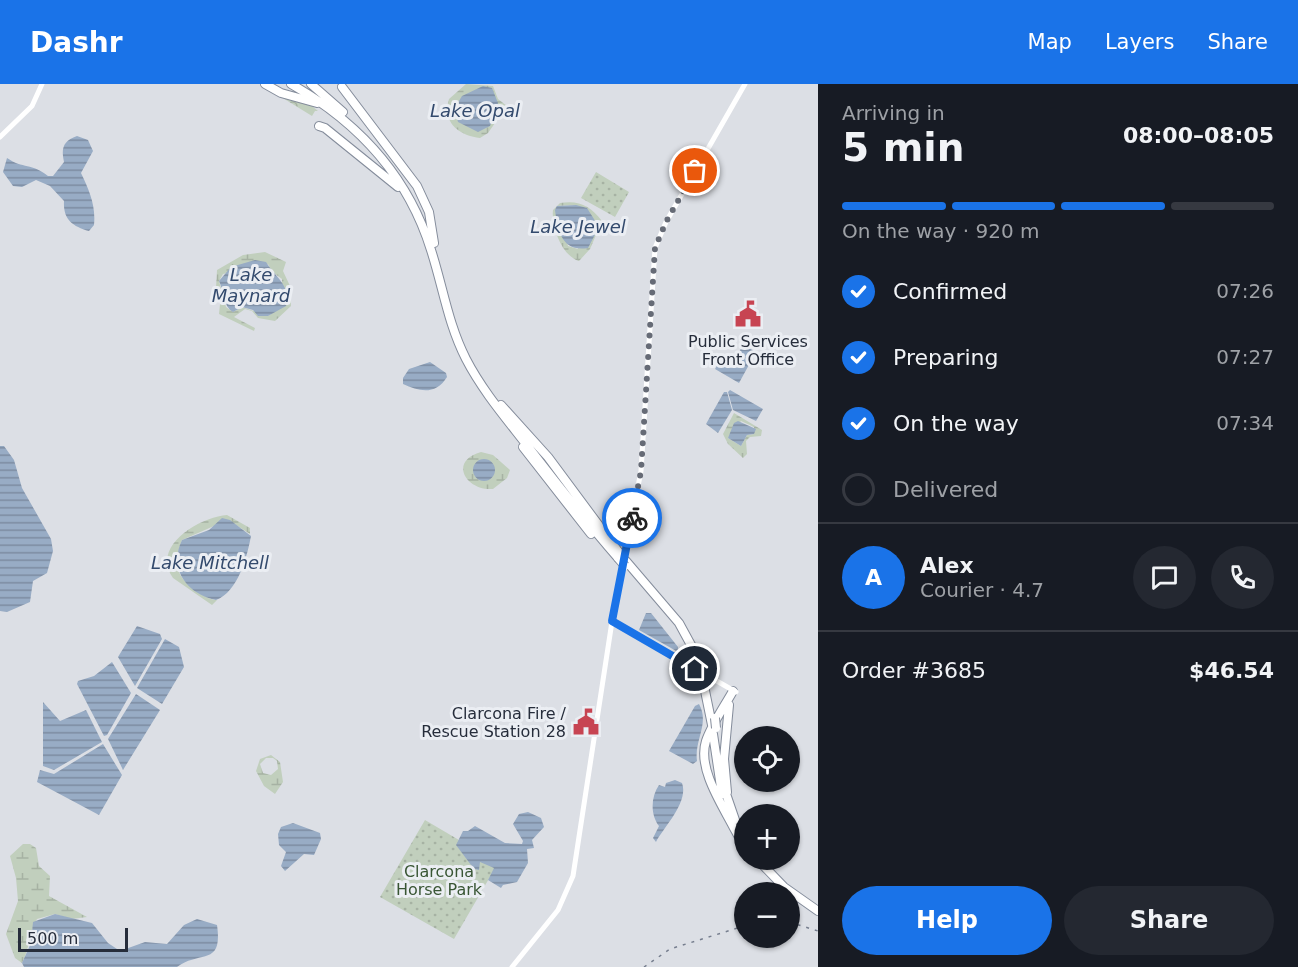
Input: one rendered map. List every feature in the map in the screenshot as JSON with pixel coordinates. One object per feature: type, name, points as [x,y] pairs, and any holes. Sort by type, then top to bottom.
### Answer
[{"type":"highway","points":[[265,84],[281,93],[322,105],[346,117]]},
{"type":"highway","points":[[291,84],[346,117]]},
{"type":"highway","points":[[300,84],[346,117],[382,156],[416,210],[438,267]]},
{"type":"highway","points":[[311,84],[371,138],[398,171],[419,207],[434,243]]},
{"type":"highway","points":[[342,87],[417,186],[429,212],[450,323],[477,374],[501,409],[622,559],[679,623],[701,667],[705,681],[722,778],[734,816]]},
{"type":"highway","points":[[319,126],[393,181],[416,210]]},
{"type":"highway","points":[[729,805],[724,759],[728,711],[735,692]]},
{"type":"highway","points":[[734,828],[707,770],[704,757],[707,738],[735,692]]},
{"type":"highway","points":[[714,726],[720,789],[734,827]]},
{"type":"highway","points":[[763,870],[774,882]]},
{"type":"highway","points":[[768,870],[784,887],[818,913]]},
{"type":"highway","points":[[800,903],[818,913]]},
{"type":"main road","points":[[0,136],[27,112],[41,84]]},
{"type":"main road","points":[[512,967],[558,910],[572,879],[612,621],[641,471],[655,248],[666,222],[745,84]]},
{"type":"main road","points":[[612,621],[735,692]]},
{"type":"green space","points":[[260,84],[307,102],[318,111],[315,111],[312,116]]},
{"type":"green space","name":"Lake Opal","points":[[466,84],[493,86],[498,99],[507,106],[488,133],[480,138],[459,130],[450,121],[448,114],[449,99]]},
{"type":"green space","points":[[596,172],[629,192],[615,217],[581,198]]},
{"type":"green space","points":[[560,203],[579,203],[593,211],[602,221],[590,249],[579,261],[567,253],[559,240],[553,210],[557,206]],"holes":[[[576,205],[578,249],[568,246],[557,206]]]},
{"type":"green space","points":[[265,252],[286,262],[283,271],[290,286],[291,306],[275,321],[258,318],[252,311],[245,309],[234,317],[255,328],[254,331],[219,314],[221,294],[216,288],[217,270],[243,255]],"holes":[[[268,264],[271,271],[282,279],[282,307],[268,316],[242,307],[233,312],[226,307],[219,281],[223,274]]]},
{"type":"green space","points":[[734,413],[762,430],[761,436],[750,437],[746,441],[747,454],[743,458],[728,444],[723,434]],"holes":[[[741,421],[754,427],[754,434],[747,435],[741,446],[728,438]]]},
{"type":"green space","points":[[481,452],[493,455],[510,470],[507,478],[493,489],[475,485],[464,475],[465,462],[471,456]]},
{"type":"green space","points":[[227,515],[250,528],[250,534],[233,523],[214,526],[182,540],[177,557],[181,577],[199,593],[217,600],[212,605],[173,578],[168,566],[168,555],[181,535],[192,527]]},
{"type":"green space","points":[[271,755],[280,762],[283,782],[275,794],[264,786],[256,771],[260,759]],"holes":[[[266,758],[273,758],[277,761],[278,769],[271,775],[263,773],[260,764]]]},
{"type":"green space","name":"Clarcona Horse Park","points":[[425,820],[498,863],[454,939],[380,897]]},
{"type":"green space","points":[[23,844],[30,844],[36,848],[39,866],[50,876],[49,896],[87,917],[72,919],[55,914],[37,919],[22,963],[15,958],[6,934],[18,901],[16,878],[10,856]]},
{"type":"water","name":"Lake Opal","points":[[483,86],[492,88],[498,103],[490,126],[478,132],[458,122],[454,109],[462,96]]},
{"type":"water","points":[[77,136],[88,140],[93,151],[81,173],[94,211],[94,225],[89,231],[70,221],[65,213],[64,201],[50,186],[36,180],[22,187],[13,186],[3,172],[7,158],[18,164],[37,169],[48,176],[53,176],[64,162],[64,146]]},
{"type":"water","name":"Lake Jewel","points":[[576,205],[587,208],[599,227],[588,248],[572,247],[567,244],[558,226],[555,210],[557,206]]},
{"type":"water","name":"Lake Maynard","points":[[255,260],[266,262],[282,282],[287,293],[286,306],[268,316],[258,316],[253,310],[242,307],[233,312],[225,302],[219,281],[231,267]]},
{"type":"water","points":[[743,345],[756,352],[739,383],[715,369],[722,357],[733,363]]},
{"type":"water","points":[[430,362],[446,373],[447,377],[443,383],[427,390],[403,384],[403,378],[409,369]]},
{"type":"water","points":[[730,390],[763,409],[756,421],[733,410],[728,392]]},
{"type":"water","points":[[724,392],[727,392],[732,410],[718,433],[706,424]]},
{"type":"water","points":[[738,421],[756,429],[754,434],[747,435],[741,446],[728,438],[734,423]]},
{"type":"water","points":[[0,446],[4,446],[14,460],[22,488],[51,539],[53,551],[47,573],[33,581],[30,602],[7,612],[0,611]]},
{"type":"water","points":[[484,459],[492,462],[495,470],[492,478],[484,481],[476,478],[473,470],[476,462]]},
{"type":"water","name":"Lake Mitchell","points":[[222,518],[230,520],[251,536],[236,582],[224,596],[216,600],[196,592],[189,586],[183,579],[177,561],[182,540],[209,530]]},
{"type":"water","points":[[646,613],[651,613],[678,647],[678,652],[639,630]]},
{"type":"water","points":[[137,626],[160,634],[162,639],[135,686],[118,657]]},
{"type":"water","points":[[165,639],[179,647],[184,667],[162,704],[137,688]]},
{"type":"water","points":[[112,662],[131,693],[107,735],[104,736],[77,684],[78,681],[94,676]]},
{"type":"water","points":[[136,694],[160,710],[123,770],[108,739]]},
{"type":"water","points":[[43,702],[60,721],[86,710],[102,742],[54,770],[43,766]]},
{"type":"water","points":[[699,704],[703,718],[697,761],[693,764],[669,751],[695,706]]},
{"type":"water","points":[[103,744],[122,775],[99,815],[37,782],[40,770],[54,774]]},
{"type":"water","points":[[675,780],[682,783],[682,798],[675,814],[656,842],[653,838],[659,826],[653,811],[654,795],[659,785],[665,787],[666,783]]},
{"type":"water","points":[[528,812],[541,818],[544,827],[532,840],[534,848],[527,849],[528,863],[517,882],[503,885],[501,888],[488,880],[494,868],[480,862],[479,870],[474,869],[456,845],[463,831],[468,831],[475,826],[505,843],[522,844],[523,841],[513,824],[519,814]]},
{"type":"water","points":[[293,823],[320,833],[321,839],[314,855],[304,854],[285,871],[281,866],[286,852],[279,845],[278,834],[281,827]]},
{"type":"water","points":[[55,914],[92,923],[108,943],[120,951],[145,942],[167,944],[184,925],[197,919],[217,925],[217,947],[208,955],[177,967],[24,967],[22,963],[31,943],[33,922]]},
{"type":"railway","points":[[800,925],[818,931]]},
{"type":"railway","points":[[644,967],[670,949],[734,929]]},
{"type":"way so far","points":[[632,518],[641,471],[655,248],[661,230],[695,171]]},
{"type":"place","name":"Public Services Front Office","points":[[748,314]]},
{"type":"place","name":"Clarcona Fire / Rescue Station 28","points":[[586,722]]},
{"type":"route","points":[[632,518],[612,621],[695,669]]}]
